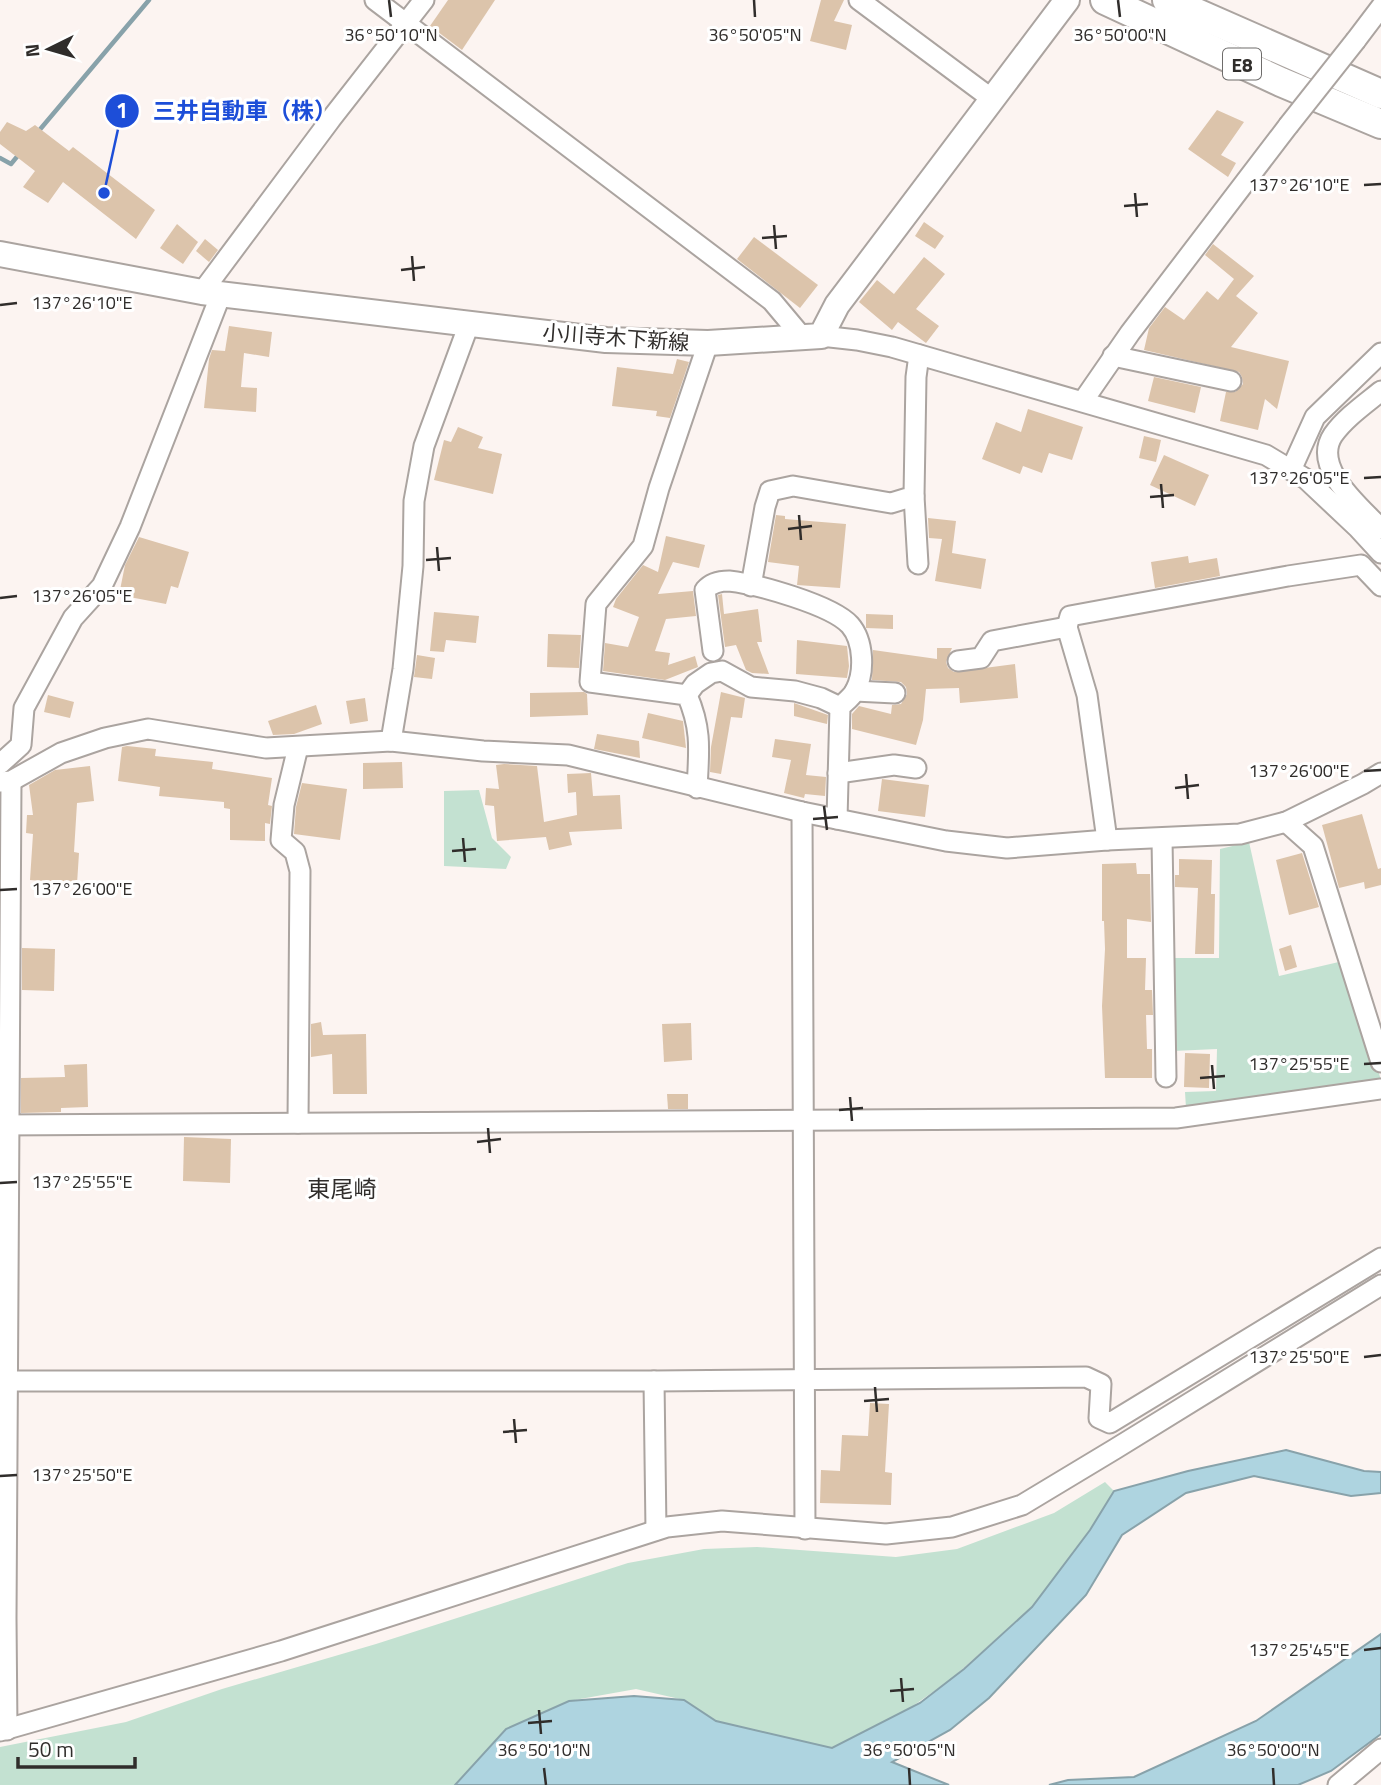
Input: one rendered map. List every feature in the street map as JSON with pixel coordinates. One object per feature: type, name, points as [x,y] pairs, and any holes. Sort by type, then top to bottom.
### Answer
[{"type":"highway","name":"E8","points":[[1105,0],[1282,82],[1381,124]]},
{"type":"highway","name":"E8","points":[[1167,0],[1381,94]]},
{"type":"main road","points":[[812,337],[1067,0]]},
{"type":"main road","name":"小川寺木下新線","points":[[0,254],[212,293],[606,340],[708,343],[812,337]]},
{"type":"street","points":[[375,0],[772,301],[812,337],[857,340],[919,355],[1266,455],[1306,480],[1381,553]]},
{"type":"street","points":[[0,764],[21,746],[24,708],[73,618],[102,586],[130,527],[212,293],[331,119],[424,0]]},
{"type":"street","points":[[859,0],[992,99]]},
{"type":"street","points":[[1083,401],[1113,356],[1381,7]]},
{"type":"street","points":[[391,741],[403,669],[413,566],[414,501],[424,446],[469,324]]},
{"type":"street","points":[[687,695],[590,682],[596,604],[643,546],[659,488],[708,343]]},
{"type":"street","points":[[1291,471],[1315,416],[1381,353]]},
{"type":"street","points":[[918,564],[914,496],[916,377],[919,355]]},
{"type":"street","points":[[1113,356],[1231,381]]},
{"type":"street","points":[[1381,391],[1332,436],[1327,453],[1331,474],[1381,529]]},
{"type":"street","points":[[751,586],[770,491],[793,486],[891,503],[914,496]]},
{"type":"street","points":[[1107,840],[1087,695],[1067,626],[1070,616],[1361,565],[1381,586]]},
{"type":"street","points":[[713,651],[705,590],[710,584],[727,581],[809,602],[837,615],[851,626],[860,646],[862,669],[855,691],[840,707],[837,819]]},
{"type":"street","points":[[958,661],[981,658],[992,641],[1067,626]]},
{"type":"street","points":[[687,695],[695,684],[710,673],[722,671],[751,687],[795,691],[821,698],[840,707]]},
{"type":"street","points":[[855,691],[895,693]]},
{"type":"street","points":[[687,695],[697,719],[697,788]]},
{"type":"street","points":[[1381,773],[1286,822],[1240,834],[1007,848],[946,841],[802,812],[568,755],[483,751],[391,741],[265,748],[148,729],[105,738],[61,753],[6,782],[5,1125],[8,1381],[3,1730],[281,1651],[656,1530],[722,1521],[886,1534],[952,1527],[1022,1505],[1381,1285]]},
{"type":"street","points":[[298,747],[284,805],[281,840],[295,852],[300,871],[298,1123]]},
{"type":"street","points":[[838,774],[894,765],[916,768]]},
{"type":"street","points":[[802,812],[805,1529]]},
{"type":"street","points":[[1286,822],[1313,846],[1381,1062]]},
{"type":"street","points":[[1162,839],[1166,1077]]},
{"type":"street","points":[[5,1125],[1176,1118],[1381,1089]]},
{"type":"street","points":[[8,1381],[654,1381],[805,1377],[1086,1377],[1101,1384],[1099,1418],[1110,1423],[1381,1258]]},
{"type":"street","points":[[654,1381],[656,1530]]},
{"type":"street","points":[[1338,1785],[1381,1749]]},
{"type":"green space","points":[[479,790],[492,838],[511,857],[506,869],[444,866],[444,791]]},
{"type":"green space","points":[[1249,842],[1279,976],[1343,961],[1381,1080],[1376,1083],[1186,1108],[1185,1092],[1216,1091],[1217,1049],[1173,1051],[1172,958],[1219,958],[1220,849]]},
{"type":"green space","points":[[1105,1482],[1114,1491],[1090,1530],[1032,1607],[950,1680],[910,1708],[832,1748],[716,1721],[684,1700],[636,1689],[569,1701],[506,1729],[455,1785],[0,1785],[0,1747],[126,1722],[222,1689],[376,1644],[628,1563],[704,1549],[757,1547],[896,1557],[957,1549],[1054,1513]]},
{"type":"water","points":[[1286,1450],[1364,1471],[1381,1472],[1381,1493],[1351,1496],[1254,1476],[1186,1493],[1122,1535],[1086,1595],[989,1698],[950,1730],[892,1762],[949,1785],[455,1785],[506,1729],[569,1701],[634,1696],[684,1700],[716,1721],[832,1748],[920,1703],[964,1669],[1032,1607],[1090,1530],[1114,1491],[1188,1471]]},
{"type":"water","points":[[1381,1634],[1381,1734],[1331,1771],[1298,1785],[1049,1785],[1068,1780],[1134,1777],[1256,1721]]},
{"type":"building","points":[[448,0],[495,0],[462,50],[430,26]]},
{"type":"building","points":[[821,0],[844,0],[834,21],[852,25],[846,50],[810,41]]},
{"type":"building","points":[[1217,110],[1244,122],[1221,155],[1236,163],[1228,177],[1188,149]]},
{"type":"building","points":[[7,122],[26,131],[35,125],[69,151],[73,147],[155,210],[136,239],[63,182],[48,203],[23,187],[35,171],[0,144],[0,132]]},
{"type":"building","points":[[924,222],[944,236],[935,249],[915,236]]},
{"type":"building","points":[[177,224],[198,242],[183,264],[160,248]]},
{"type":"building","points":[[754,237],[818,285],[800,308],[737,259]]},
{"type":"building","points":[[205,239],[218,250],[209,262],[196,251]]},
{"type":"building","points":[[1213,244],[1254,276],[1236,296],[1258,313],[1231,347],[1289,361],[1277,409],[1265,399],[1258,430],[1220,421],[1226,392],[1235,392],[1243,384],[1239,372],[1144,350],[1149,328],[1165,307],[1184,320],[1207,291],[1218,300],[1234,279],[1205,255]]},
{"type":"building","points":[[924,257],[945,274],[916,309],[939,326],[926,343],[898,322],[892,330],[859,302],[877,280],[894,294]]},
{"type":"building","points":[[229,326],[272,332],[269,357],[244,353],[241,387],[257,388],[256,412],[204,408],[209,359],[212,350],[225,351]]},
{"type":"building","points":[[677,359],[689,362],[670,418],[656,416],[657,411],[612,406],[617,367],[673,374]]},
{"type":"building","points":[[1154,377],[1201,387],[1195,413],[1148,401]]},
{"type":"building","points":[[1028,409],[1083,427],[1072,460],[1049,453],[1042,473],[1023,466],[1020,474],[982,459],[996,422],[1021,432]]},
{"type":"building","points":[[458,427],[483,437],[478,448],[502,454],[493,494],[434,480],[444,440],[451,442]]},
{"type":"building","points":[[1144,436],[1161,440],[1156,462],[1139,458]]},
{"type":"building","points":[[1164,455],[1209,475],[1195,506],[1150,485]]},
{"type":"building","points":[[776,515],[785,516],[785,519],[846,524],[840,588],[797,585],[799,566],[768,562]]},
{"type":"building","points":[[928,518],[956,521],[952,553],[986,559],[981,589],[935,581],[942,539],[929,538]]},
{"type":"building","points":[[666,536],[705,545],[699,568],[673,562],[658,594],[693,591],[696,616],[666,619],[655,651],[670,653],[668,665],[695,656],[698,667],[665,680],[603,671],[605,643],[628,647],[639,617],[613,607],[616,599],[643,565],[658,572]]},
{"type":"building","points":[[139,537],[189,552],[178,588],[171,586],[166,604],[119,595],[125,565]]},
{"type":"building","points":[[1188,556],[1189,563],[1217,558],[1220,576],[1155,588],[1151,562]]},
{"type":"building","points":[[722,594],[724,614],[758,609],[762,642],[757,642],[769,674],[746,670],[736,645],[725,647],[718,595]]},
{"type":"building","points":[[434,612],[479,616],[476,643],[446,640],[444,652],[430,651]]},
{"type":"building","points":[[866,614],[893,615],[893,629],[866,628]]},
{"type":"building","points":[[548,634],[581,635],[579,668],[547,667]]},
{"type":"building","points":[[797,640],[847,646],[847,678],[796,674]]},
{"type":"building","points":[[937,648],[952,648],[946,662],[948,668],[954,672],[1015,664],[1018,698],[960,703],[959,688],[926,689],[923,720],[916,745],[852,729],[852,714],[859,706],[891,714],[892,705],[901,704],[907,694],[906,687],[901,682],[872,680],[873,650],[937,659]]},
{"type":"building","points":[[417,655],[435,658],[432,679],[414,677]]},
{"type":"building","points":[[721,692],[745,698],[742,718],[731,717],[721,774],[710,772],[711,747]]},
{"type":"building","points":[[530,693],[587,694],[588,715],[530,717]]},
{"type":"building","points":[[48,695],[74,702],[70,718],[44,712]]},
{"type":"building","points":[[365,698],[368,721],[350,724],[346,701]]},
{"type":"building","points":[[794,703],[828,715],[827,724],[794,716]]},
{"type":"building","points":[[316,705],[322,724],[294,734],[273,735],[268,721]]},
{"type":"building","points":[[648,713],[683,721],[686,748],[642,738]]},
{"type":"building","points":[[597,734],[639,741],[640,758],[594,749]]},
{"type":"building","points":[[775,739],[811,744],[806,775],[826,777],[825,796],[805,794],[804,798],[784,793],[791,760],[772,757]]},
{"type":"building","points":[[122,747],[156,749],[155,756],[213,762],[212,769],[272,778],[268,805],[272,806],[270,824],[265,823],[265,841],[230,840],[230,809],[224,808],[224,802],[159,796],[160,787],[118,781]]},
{"type":"building","points":[[402,762],[403,788],[363,789],[363,763]]},
{"type":"building","points":[[496,765],[537,766],[544,822],[577,815],[576,792],[568,793],[567,774],[591,773],[593,796],[620,795],[622,829],[569,832],[572,845],[549,850],[546,837],[497,841],[494,806],[485,805],[486,788],[499,789]]},
{"type":"building","points":[[90,766],[94,801],[77,803],[74,852],[79,853],[77,884],[30,880],[33,834],[26,833],[27,815],[33,815],[29,785],[55,770]]},
{"type":"building","points":[[882,779],[929,785],[925,817],[878,811]]},
{"type":"building","points":[[302,783],[347,789],[340,840],[294,834],[296,807]]},
{"type":"building","points":[[1362,814],[1378,869],[1381,868],[1381,885],[1365,889],[1364,882],[1339,888],[1322,825]]},
{"type":"building","points":[[1302,853],[1319,907],[1289,915],[1276,860]]},
{"type":"building","points":[[1179,859],[1212,860],[1211,894],[1215,894],[1214,954],[1195,954],[1198,888],[1175,887],[1175,875],[1179,875]]},
{"type":"building","points":[[1136,863],[1137,874],[1150,874],[1151,922],[1127,919],[1127,958],[1146,958],[1145,990],[1152,990],[1153,1015],[1146,1015],[1147,1049],[1152,1049],[1152,1078],[1105,1078],[1102,864]]},
{"type":"building","points":[[1291,945],[1297,967],[1285,971],[1279,949]]},
{"type":"building","points":[[22,948],[55,949],[54,991],[22,990]]},
{"type":"building","points":[[321,1022],[323,1035],[366,1034],[367,1094],[333,1094],[332,1054],[311,1057],[311,1024]]},
{"type":"building","points":[[691,1023],[692,1060],[664,1062],[662,1024]]},
{"type":"building","points":[[1185,1053],[1210,1054],[1209,1088],[1184,1087]]},
{"type":"building","points":[[87,1064],[88,1107],[61,1108],[61,1112],[21,1113],[21,1078],[65,1077],[64,1065]]},
{"type":"building","points":[[667,1094],[688,1094],[688,1109],[668,1109]]},
{"type":"building","points":[[184,1137],[231,1139],[230,1183],[183,1181]]},
{"type":"building","points":[[870,1403],[889,1404],[885,1472],[892,1473],[891,1505],[820,1503],[821,1470],[840,1471],[842,1435],[868,1436]]},
{"type":"waterway","points":[[37,133],[149,0]]},
{"type":"waterway","points":[[0,158],[11,164],[20,153]]},
{"type":"place","name":"三井自動車（株）","points":[[104,193]]},
{"type":"district","name":"東尾崎","points":[[342,1188]]}]
